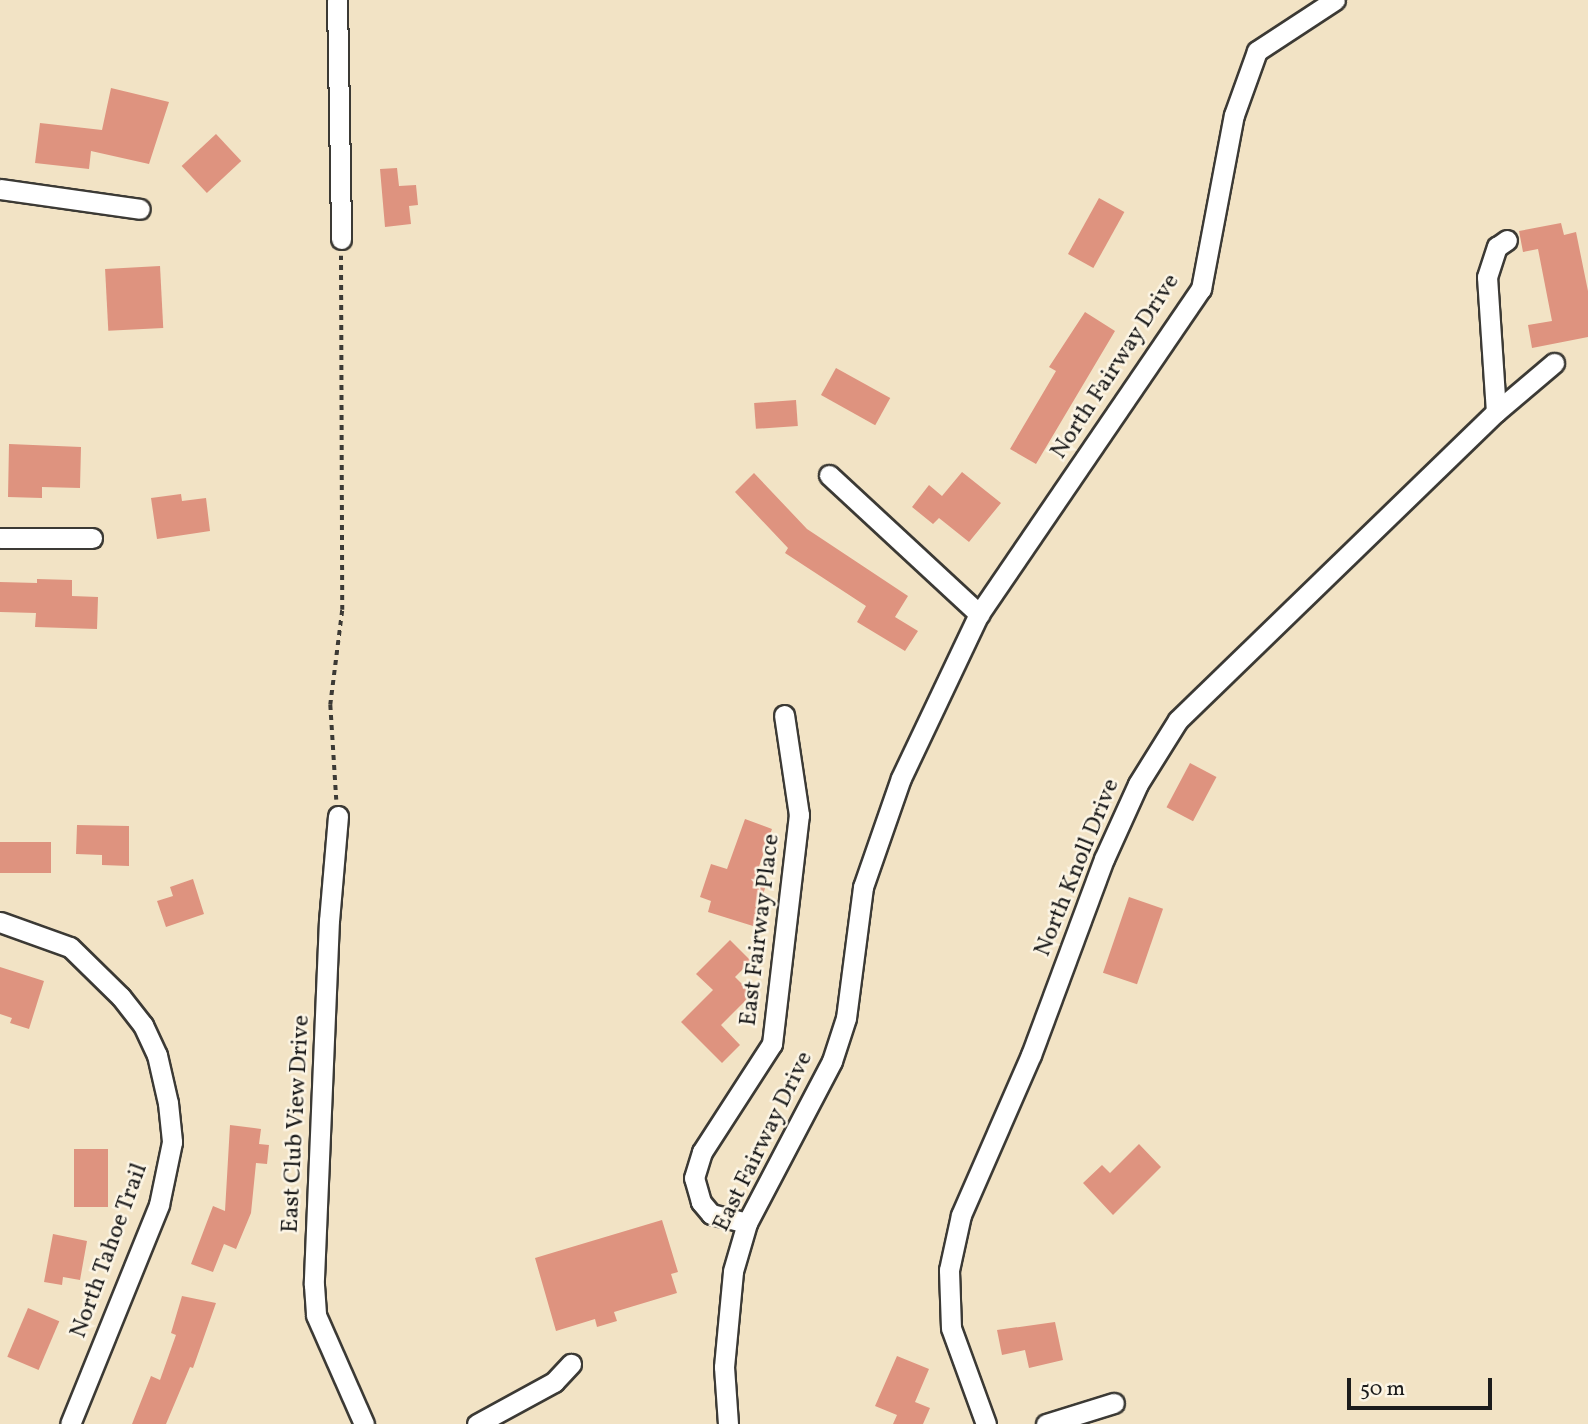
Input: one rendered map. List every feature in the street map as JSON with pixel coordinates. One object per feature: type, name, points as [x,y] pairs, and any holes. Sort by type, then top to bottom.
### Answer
[{"type":"street","points":[[337,0],[341,239]]},
{"type":"street","name":"North Fairway Drive","points":[[979,614],[1201,289],[1234,115],[1257,51],[1335,0]]},
{"type":"street","points":[[0,190],[140,209]]},
{"type":"street","points":[[1496,412],[1487,277],[1497,247],[1507,240]]},
{"type":"street","name":"North Knoll Drive","points":[[986,1424],[951,1328],[948,1270],[961,1215],[1031,1055],[1104,859],[1138,784],[1178,720],[1496,412],[1554,363]]},
{"type":"street","points":[[829,475],[979,614]]},
{"type":"street","points":[[0,538],[92,538]]},
{"type":"street","name":"East Fairway Drive","points":[[728,1424],[727,1309],[747,1223],[832,1061],[846,1018],[863,887],[884,820],[979,614]]},
{"type":"street","name":"East Fairway Place","points":[[747,1223],[711,1214],[701,1202],[694,1178],[702,1152],[772,1044],[799,815],[784,715]]},
{"type":"street","name":"East Club View Drive","points":[[338,816],[328,920],[314,1285],[316,1315],[364,1424]]},
{"type":"street","name":"North Tahoe Trail","points":[[0,922],[70,947],[121,997],[143,1025],[157,1055],[167,1102],[172,1142],[159,1205],[70,1424]]},
{"type":"street","points":[[477,1424],[554,1382],[571,1364]]},
{"type":"street","points":[[1046,1424],[1114,1403]]},
{"type":"path","points":[[338,816],[330,705],[342,610],[341,239]]},
{"type":"building","points":[[111,88],[169,102],[149,164],[91,151],[89,169],[35,163],[40,123],[102,130]]},
{"type":"building","points":[[216,134],[241,161],[207,193],[182,166]]},
{"type":"building","points":[[397,168],[399,186],[416,185],[418,205],[409,206],[411,224],[385,227],[380,169]]},
{"type":"building","points":[[1099,198],[1124,212],[1093,268],[1068,254]]},
{"type":"building","points":[[1561,223],[1564,235],[1576,232],[1588,291],[1588,337],[1532,348],[1528,325],[1552,321],[1538,249],[1523,252],[1519,231]]},
{"type":"building","points":[[160,266],[163,328],[108,331],[105,269]]},
{"type":"building","points":[[1085,312],[1115,331],[1036,464],[1010,449],[1056,371],[1049,367]]},
{"type":"building","points":[[836,368],[890,398],[875,425],[821,395]]},
{"type":"building","points":[[796,400],[798,426],[756,429],[754,403]]},
{"type":"building","points":[[9,444],[81,447],[80,488],[42,487],[42,498],[8,497]]},
{"type":"building","points":[[962,472],[1001,503],[969,542],[939,518],[933,524],[912,507],[929,485],[942,496]]},
{"type":"building","points":[[754,473],[807,529],[908,596],[895,617],[918,631],[905,651],[857,622],[866,606],[785,553],[788,548],[735,492]]},
{"type":"building","points":[[181,494],[182,501],[206,498],[210,531],[157,539],[151,498]]},
{"type":"building","points":[[37,579],[72,580],[72,596],[98,597],[97,629],[35,627],[36,613],[0,612],[0,582],[37,583]]},
{"type":"building","points":[[1190,763],[1216,777],[1193,821],[1167,807]]},
{"type":"building","points":[[745,819],[772,829],[755,878],[767,882],[753,926],[708,912],[711,901],[700,897],[711,864],[727,869]]},
{"type":"building","points":[[77,825],[129,826],[129,866],[102,865],[102,855],[76,854]]},
{"type":"building","points":[[0,842],[51,842],[51,873],[0,873]]},
{"type":"building","points":[[193,879],[204,914],[166,927],[157,901],[173,896],[170,887]]},
{"type":"building","points":[[1129,897],[1163,909],[1137,984],[1103,973]]},
{"type":"building","points":[[730,940],[751,961],[735,977],[752,994],[721,1025],[740,1045],[722,1063],[681,1022],[713,990],[696,974]]},
{"type":"building","points":[[0,967],[44,981],[29,1029],[10,1023],[12,1018],[0,1014]]},
{"type":"building","points":[[230,1125],[261,1129],[259,1144],[269,1145],[267,1164],[256,1163],[251,1213],[236,1249],[224,1244],[213,1272],[191,1264],[213,1206],[225,1211]]},
{"type":"building","points":[[1139,1144],[1161,1167],[1113,1215],[1083,1183],[1102,1165],[1110,1173]]},
{"type":"building","points":[[74,1149],[108,1149],[108,1207],[74,1207]]},
{"type":"building","points":[[662,1220],[678,1272],[671,1274],[677,1293],[614,1312],[617,1321],[597,1327],[595,1319],[556,1331],[535,1258]]},
{"type":"building","points":[[53,1234],[87,1241],[80,1280],[63,1277],[62,1285],[44,1282]]},
{"type":"building","points":[[182,1296],[216,1303],[193,1368],[190,1367],[166,1424],[132,1424],[151,1376],[160,1380],[176,1335],[171,1333]]},
{"type":"building","points":[[28,1308],[59,1321],[39,1370],[7,1357]]},
{"type":"building","points":[[1055,1322],[1063,1360],[1029,1368],[1025,1350],[1002,1355],[997,1330]]},
{"type":"building","points":[[897,1356],[929,1369],[915,1402],[930,1408],[923,1424],[893,1424],[897,1415],[875,1406]]}]
